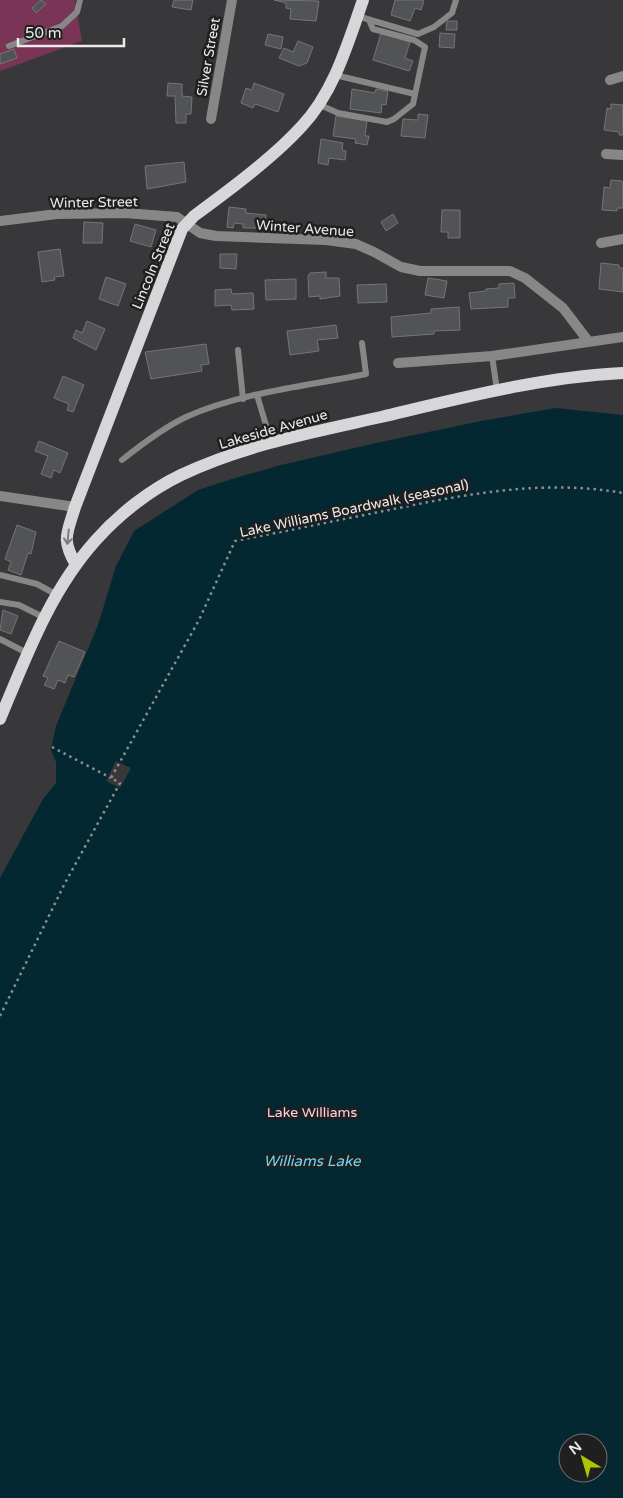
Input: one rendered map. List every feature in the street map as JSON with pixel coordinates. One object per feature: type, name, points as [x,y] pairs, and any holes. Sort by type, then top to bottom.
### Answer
[{"type":"main road","name":"Lincoln Street","points":[[76,565],[67,550],[65,539],[75,508],[182,229],[281,147],[303,125],[335,75],[363,18],[363,0]]},
{"type":"main road","name":"Lakeside Avenue","points":[[0,719],[27,653],[57,595],[76,565],[96,540],[124,514],[165,484],[203,466],[271,442],[497,390],[575,376],[623,373]]},
{"type":"street","name":"Silver Street","points":[[211,119],[232,0]]},
{"type":"street","points":[[610,80],[623,76]]},
{"type":"street","points":[[606,154],[623,155]]},
{"type":"street","name":"Winter Street","points":[[0,221],[58,214],[124,213],[177,218],[188,223]]},
{"type":"street","name":"Winter Avenue","points":[[188,223],[200,233],[216,236],[326,240],[356,244],[401,267],[420,271],[510,271],[524,278],[563,308],[589,342]]},
{"type":"street","points":[[601,243],[623,240]]},
{"type":"street","points":[[398,363],[492,356],[623,337]]},
{"type":"street","points":[[0,496],[75,508]]},
{"type":"lane","points":[[9,46],[62,26],[77,12],[80,0]]},
{"type":"lane","points":[[363,18],[418,34],[434,27],[452,13],[456,0]]},
{"type":"lane","points":[[318,104],[338,113],[387,122],[394,120],[413,104],[425,47],[414,40],[373,29],[363,18]]},
{"type":"lane","points":[[335,75],[415,94]]},
{"type":"lane","points":[[122,460],[150,438],[185,418],[216,406],[257,395],[366,374],[362,343]]},
{"type":"lane","points":[[238,350],[243,399]]},
{"type":"lane","points":[[492,356],[497,390]]},
{"type":"lane","points":[[257,395],[271,442]]},
{"type":"lane","points":[[0,575],[37,584],[57,595]]},
{"type":"lane","points":[[0,602],[19,605],[45,618]]},
{"type":"lane","points":[[0,639],[27,653]]},
{"type":"path","name":"Lake Williams Boardwalk (seasonal)","points":[[111,778],[199,620],[236,541],[467,494],[508,489],[562,488],[623,493]]},
{"type":"path","points":[[0,1016],[65,882],[120,783],[52,747]]},
{"type":"shaded area","points":[[0,0],[75,0],[82,41],[0,71]]},
{"type":"water","name":"Williams Lake","points":[[556,408],[623,415],[623,1498],[0,1498],[0,878],[43,799],[56,783],[56,762],[51,750],[56,726],[98,625],[116,566],[134,531],[198,490],[281,465],[481,421]]},
{"type":"pier","points":[[116,761],[131,768],[120,788],[106,781]]},
{"type":"building","points":[[41,0],[46,4],[36,13],[32,8]]},
{"type":"building","points":[[174,0],[193,0],[191,10],[172,7]]},
{"type":"building","points":[[274,0],[319,1],[316,21],[290,19],[291,9],[286,8],[286,3]]},
{"type":"building","points":[[395,0],[424,1],[421,10],[415,8],[410,21],[391,15]]},
{"type":"building","points":[[447,21],[457,21],[457,30],[446,30]]},
{"type":"building","points":[[381,33],[410,42],[405,58],[413,61],[409,71],[373,60]]},
{"type":"building","points":[[440,33],[455,34],[454,48],[439,47]]},
{"type":"building","points":[[268,34],[283,37],[281,49],[265,45]]},
{"type":"building","points":[[298,41],[313,47],[307,63],[299,66],[279,58],[284,48],[293,52]]},
{"type":"building","points":[[14,49],[17,58],[0,64],[0,54]]},
{"type":"building","points":[[168,83],[182,84],[182,96],[192,97],[191,114],[186,114],[186,123],[176,123],[175,96],[167,96]]},
{"type":"building","points":[[254,83],[284,94],[278,112],[255,104],[253,108],[241,103],[246,88],[252,90]]},
{"type":"building","points":[[352,89],[375,93],[376,89],[388,91],[386,105],[382,104],[381,113],[350,109]]},
{"type":"building","points":[[611,104],[623,105],[623,135],[619,135],[619,132],[604,130],[607,108],[611,109]]},
{"type":"building","points":[[418,114],[428,115],[425,138],[401,136],[403,119],[418,120]]},
{"type":"building","points":[[336,116],[367,121],[365,136],[369,136],[367,145],[355,143],[356,139],[333,136]]},
{"type":"building","points":[[321,139],[343,143],[342,150],[346,151],[345,160],[329,158],[328,165],[318,163]]},
{"type":"building","points":[[184,162],[186,182],[147,189],[145,166]]},
{"type":"building","points":[[611,180],[622,181],[623,185],[623,208],[617,208],[617,211],[602,210],[604,187],[610,188]]},
{"type":"building","points":[[229,207],[246,209],[246,213],[266,215],[265,228],[243,228],[243,224],[234,223],[233,228],[227,227]]},
{"type":"building","points":[[442,210],[460,210],[460,238],[448,238],[448,232],[441,232]]},
{"type":"building","points":[[393,214],[398,223],[386,231],[381,222]]},
{"type":"building","points":[[84,222],[103,223],[102,243],[83,243]]},
{"type":"building","points":[[135,224],[156,230],[151,247],[130,241]]},
{"type":"building","points":[[60,249],[64,276],[54,277],[55,280],[42,282],[38,252]]},
{"type":"building","points":[[220,254],[237,254],[236,269],[220,268]]},
{"type":"building","points":[[601,263],[619,265],[619,268],[623,268],[623,292],[599,289]]},
{"type":"building","points":[[326,272],[326,278],[339,278],[340,296],[320,299],[320,296],[309,297],[308,276],[310,273]]},
{"type":"building","points":[[106,277],[126,284],[118,306],[99,299]]},
{"type":"building","points":[[428,278],[447,281],[444,298],[425,295]]},
{"type":"building","points":[[296,279],[296,299],[266,300],[265,280]]},
{"type":"building","points":[[514,283],[515,298],[508,298],[508,307],[471,309],[469,293],[499,288],[499,284]]},
{"type":"building","points":[[386,284],[387,302],[358,303],[357,285]]},
{"type":"building","points":[[231,289],[232,294],[253,293],[254,309],[232,310],[231,305],[215,306],[215,290]]},
{"type":"building","points":[[459,307],[460,330],[434,331],[434,334],[392,337],[391,317],[431,313],[431,309]]},
{"type":"building","points":[[87,321],[105,329],[96,350],[73,338],[76,330],[82,333]]},
{"type":"building","points":[[336,325],[338,338],[317,340],[319,351],[290,355],[287,331]]},
{"type":"building","points":[[206,344],[209,364],[201,365],[202,371],[151,379],[145,352]]},
{"type":"building","points":[[63,376],[84,385],[73,412],[67,410],[69,404],[54,398]]},
{"type":"building","points":[[39,441],[68,453],[60,473],[54,470],[51,478],[41,474],[48,456],[35,451]]},
{"type":"building","points":[[17,525],[36,532],[31,554],[28,553],[21,575],[8,570],[11,562],[5,559]]},
{"type":"building","points":[[3,610],[18,616],[11,634],[0,630]]},
{"type":"building","points":[[59,641],[85,652],[74,677],[68,675],[65,683],[58,680],[54,689],[44,685],[48,678],[43,676]]},
{"type":"park label","name":"Lake Williams","points":[[312,1112]]}]
